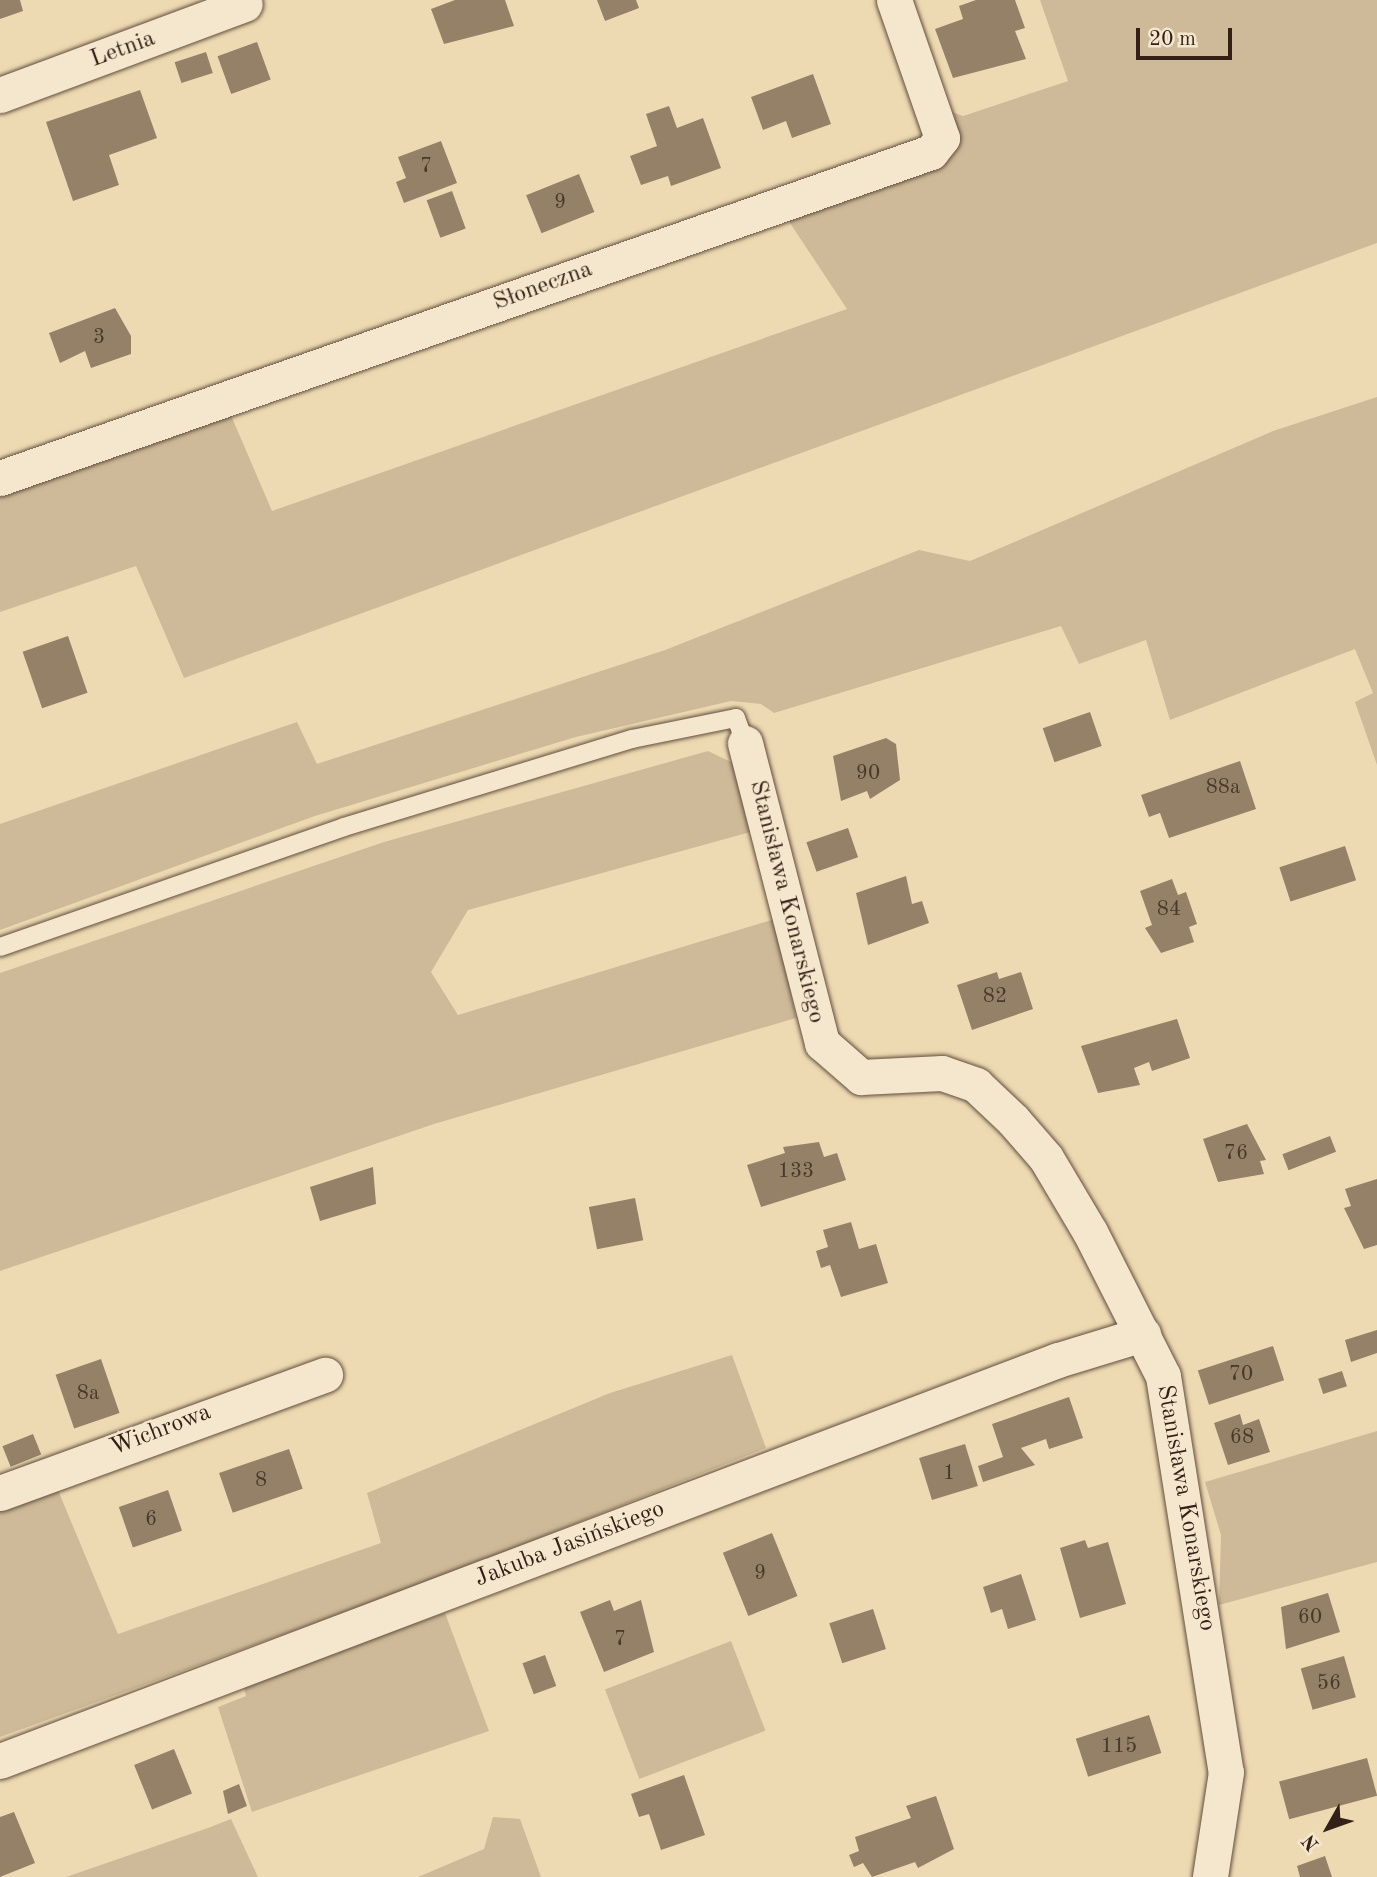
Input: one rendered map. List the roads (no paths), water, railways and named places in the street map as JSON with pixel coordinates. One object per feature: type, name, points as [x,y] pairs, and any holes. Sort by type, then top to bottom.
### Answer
[{"type":"street","name":"Słoneczna","points":[[0,478],[931,152],[942,138],[894,0]]},
{"type":"street","name":"Letnia","points":[[0,95],[245,5]]},
{"type":"street","name":"Stanisława Konarskiego","points":[[745,743],[822,1043],[861,1077],[942,1073],[976,1085],[1046,1158],[1143,1334],[1163,1376],[1219,1704],[1226,1772],[1210,1877]]},
{"type":"street","name":"Jakuba Jasińskiego","points":[[0,1761],[1058,1360],[1143,1334]]},
{"type":"street","name":"Wichrowa","points":[[0,1493],[324,1375]]},
{"type":"lane","points":[[0,947],[268,852],[632,738],[736,718],[745,743]]}]
